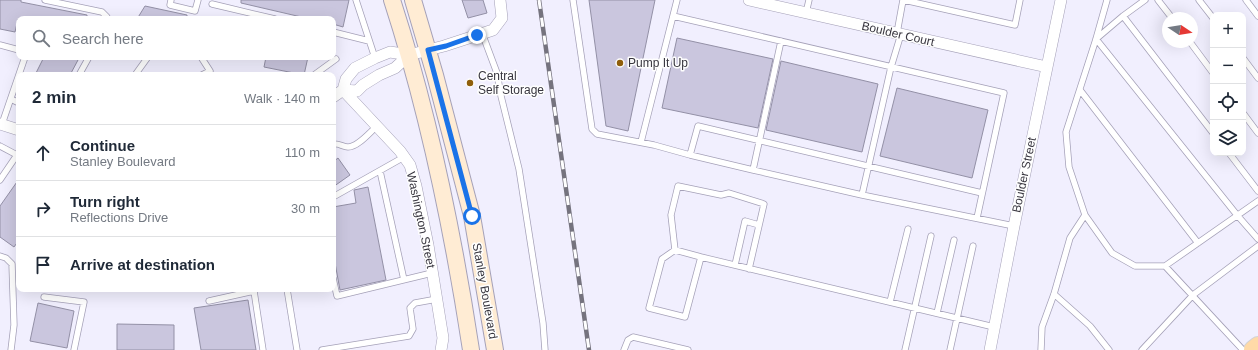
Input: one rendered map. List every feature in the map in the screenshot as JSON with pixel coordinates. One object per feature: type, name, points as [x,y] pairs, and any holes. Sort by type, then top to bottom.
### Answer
[{"type":"main road","name":"Stanley Boulevard","points":[[392,0],[409,55],[447,211],[464,301],[471,350]]},
{"type":"main road","name":"Stanley Boulevard","points":[[413,0],[428,50],[472,216],[495,350]]},
{"type":"main road","points":[[1253,350],[1258,346]]},
{"type":"street","points":[[343,90],[346,79],[356,68],[375,58],[390,52],[409,55],[446,46],[493,30],[502,18],[500,0]]},
{"type":"street","name":"Boulder Court","points":[[749,0],[776,3],[806,13],[1047,67]]},
{"type":"street","name":"Boulder Street","points":[[990,350],[1061,0]]},
{"type":"street","points":[[336,95],[343,90],[357,91],[378,75],[395,68],[409,55]]},
{"type":"street","name":"Washington Street","points":[[343,90],[400,151],[410,165],[416,186],[437,299],[443,338],[441,350]]},
{"type":"street","points":[[1,124],[16,129]]},
{"type":"lane","points":[[45,0],[102,12],[106,16]]},
{"type":"lane","points":[[171,0],[170,5],[195,11],[198,0]]},
{"type":"lane","points":[[356,0],[375,58]]},
{"type":"lane","points":[[573,0],[592,129],[596,134],[642,142],[690,155],[862,195],[1014,226]]},
{"type":"lane","points":[[642,142],[677,0]]},
{"type":"lane","points":[[806,13],[809,0]]},
{"type":"lane","points":[[862,195],[899,34],[904,0],[1015,25],[1020,0]]},
{"type":"lane","points":[[1107,0],[1066,132],[1069,167],[1085,215],[1112,253],[1134,266],[1165,266],[1258,201]]},
{"type":"lane","points":[[1096,39],[1145,0]]},
{"type":"lane","points":[[1158,0],[1167,12]]},
{"type":"lane","points":[[1199,0],[1210,14]]},
{"type":"lane","points":[[1246,0],[1258,16]]},
{"type":"lane","points":[[212,4],[262,16]]},
{"type":"lane","points":[[674,16],[1004,93],[977,218]]},
{"type":"lane","points":[[1123,16],[1210,129]]},
{"type":"lane","points":[[336,33],[369,41]]},
{"type":"lane","points":[[482,33],[497,73],[519,170],[543,323],[545,350]]},
{"type":"lane","points":[[1096,39],[1237,215],[1258,239]]},
{"type":"lane","points":[[753,170],[781,41]]},
{"type":"lane","points":[[0,45],[16,49]]},
{"type":"lane","points":[[1194,48],[1210,69]]},
{"type":"lane","points":[[20,72],[24,60]]},
{"type":"lane","points":[[81,72],[87,60]]},
{"type":"lane","points":[[137,72],[146,60]]},
{"type":"lane","points":[[203,60],[210,71],[208,72]]},
{"type":"lane","points":[[318,72],[333,60]]},
{"type":"lane","points":[[1246,62],[1258,78]]},
{"type":"lane","points":[[1,124],[16,84]]},
{"type":"lane","points":[[1080,90],[1198,243]]},
{"type":"lane","points":[[11,99],[16,102]]},
{"type":"lane","points":[[1246,117],[1258,132]]},
{"type":"lane","points":[[336,144],[348,147],[357,144],[377,126]]},
{"type":"lane","points":[[690,155],[698,126],[982,193]]},
{"type":"lane","points":[[0,146],[16,152]]},
{"type":"lane","points":[[0,180],[16,156]]},
{"type":"lane","points":[[1231,156],[1258,191]]},
{"type":"lane","points":[[336,194],[404,157]]},
{"type":"lane","points":[[380,171],[404,280]]},
{"type":"lane","points":[[676,250],[671,215],[678,186],[721,195],[729,193],[764,204],[749,269]]},
{"type":"lane","points":[[1041,350],[1042,327],[1054,294],[1070,238],[1085,215]]},
{"type":"lane","points":[[735,265],[745,221],[759,224]]},
{"type":"lane","points":[[890,302],[908,229]]},
{"type":"lane","points":[[905,350],[931,236]]},
{"type":"lane","points":[[937,313],[954,240]]},
{"type":"lane","points":[[950,350],[973,246]]},
{"type":"lane","points":[[1142,350],[1193,295],[1258,246]]},
{"type":"lane","points":[[701,257],[685,317],[649,308],[662,259],[676,250],[749,269],[994,327]]},
{"type":"lane","points":[[0,256],[6,258],[12,264],[14,325],[12,350]]},
{"type":"lane","points":[[1165,266],[1243,350]]},
{"type":"lane","points":[[336,292],[337,296],[432,273]]},
{"type":"lane","points":[[209,301],[250,292]]},
{"type":"lane","points":[[254,292],[263,350]]},
{"type":"lane","points":[[287,292],[297,350]]},
{"type":"lane","points":[[1054,294],[1090,326],[1109,350]]},
{"type":"lane","points":[[44,297],[84,302],[74,350]]},
{"type":"lane","points":[[322,350],[409,336],[413,329],[410,308],[415,303],[437,299]]},
{"type":"lane","points":[[624,350],[628,340],[633,337],[676,349],[688,350]]},
{"type":"building","points":[[0,0],[21,0],[21,2],[87,15],[16,16],[15,32],[0,29]]},
{"type":"building","points":[[241,0],[349,0],[343,27],[336,25],[336,16],[297,16],[241,3]]},
{"type":"building","points":[[462,0],[483,0],[487,13],[468,18]]},
{"type":"building","name":"Pump It Up","points":[[589,0],[655,0],[628,131],[606,126]]},
{"type":"building","points":[[145,6],[187,15],[187,16],[139,16]]},
{"type":"building","points":[[677,38],[773,59],[758,128],[662,108]]},
{"type":"building","points":[[42,60],[78,60],[72,72],[36,72]]},
{"type":"building","points":[[265,60],[307,60],[305,72],[289,72],[264,67]]},
{"type":"building","points":[[781,61],[878,84],[862,152],[766,130]]},
{"type":"building","points":[[897,88],[988,110],[972,178],[880,156]]},
{"type":"building","points":[[338,158],[350,175],[336,185],[336,160]]},
{"type":"building","points":[[16,183],[16,244],[14,247],[0,237],[0,206]]},
{"type":"building","points":[[368,187],[386,280],[340,290],[336,268],[336,206],[356,203],[354,190]]},
{"type":"building","points":[[248,300],[256,350],[201,350],[194,308]]},
{"type":"building","points":[[38,303],[74,311],[67,348],[30,341]]},
{"type":"building","points":[[117,324],[174,325],[174,350],[117,350]]},
{"type":"railway","points":[[539,0],[589,350]]},
{"type":"place","name":"Pump It Up","points":[[620,63]]},
{"type":"place","name":"Central Self Storage","points":[[470,83]]},
{"type":"route","points":[[472,216],[428,50],[446,46],[477,35]]}]
